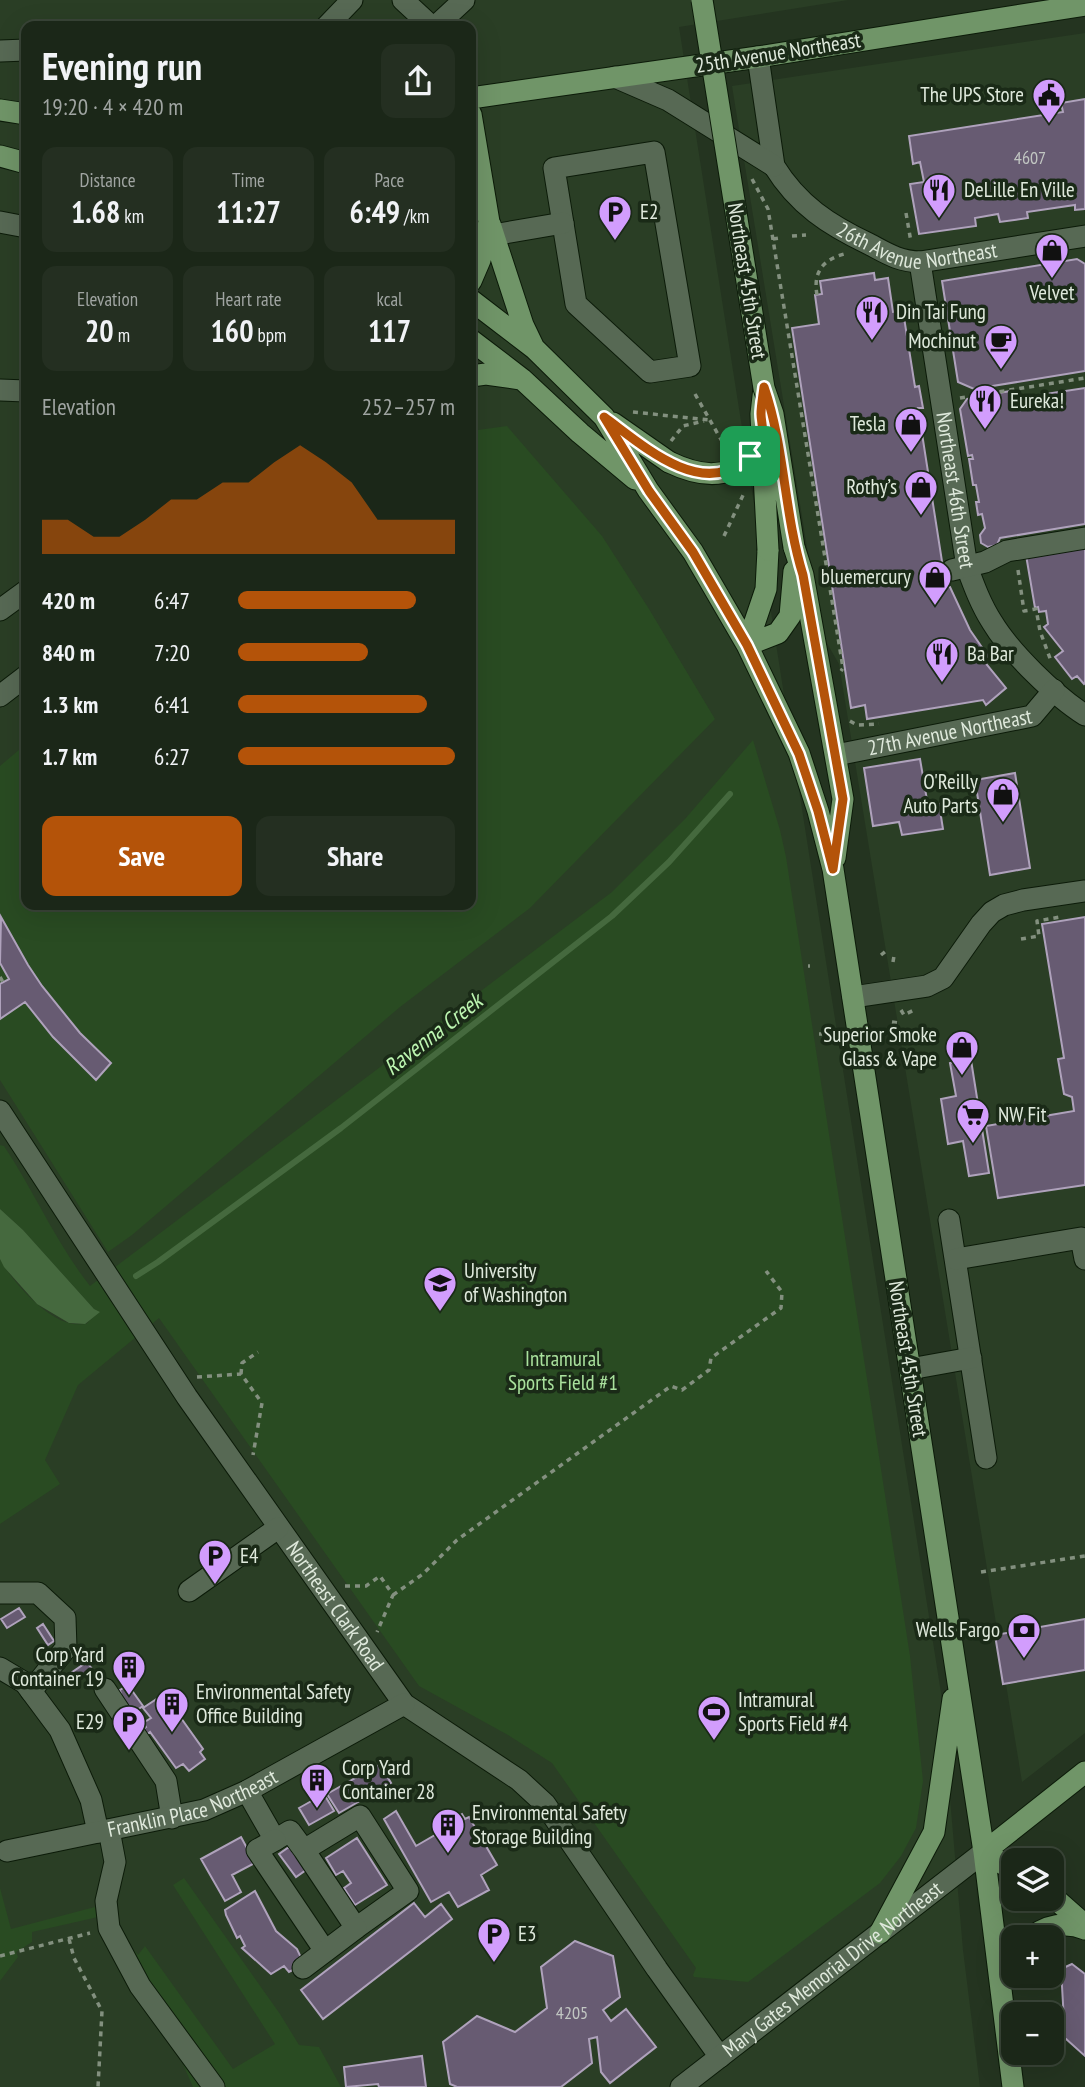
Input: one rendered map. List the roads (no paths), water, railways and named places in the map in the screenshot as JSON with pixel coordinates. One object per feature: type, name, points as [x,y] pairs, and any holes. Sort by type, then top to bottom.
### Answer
[{"type":"main road","name":"Northeast 45th Street","points":[[702,0],[764,387],[761,414],[768,550],[766,589],[747,645],[799,754],[833,869],[984,1852],[1002,2002]]},
{"type":"main road","name":"25th Avenue Northeast","points":[[476,97],[758,57],[1085,5]]},
{"type":"main road","points":[[0,110],[21,113]]},
{"type":"main road","points":[[476,142],[491,228],[523,325],[535,349]]},
{"type":"main road","points":[[0,155],[21,151]]},
{"type":"main road","points":[[0,155],[21,161]]},
{"type":"main road","points":[[476,269],[491,228]]},
{"type":"main road","points":[[476,304],[535,349],[604,417],[649,491],[693,552],[747,645],[778,633],[790,616],[794,547]]},
{"type":"main road","points":[[476,344],[522,379],[580,433],[649,491]]},
{"type":"main road","points":[[476,375],[486,374],[522,379]]},
{"type":"main road","points":[[764,387],[773,414],[794,547],[803,575],[843,799],[833,869]]},
{"type":"main road","points":[[604,417],[669,452],[701,474],[721,473],[735,468],[750,456],[762,437]]},
{"type":"main road","points":[[880,1933],[934,1832],[956,1676]]},
{"type":"main road","points":[[1001,1863],[984,1852],[1085,1772]]},
{"type":"main road","points":[[1064,1907],[1085,1927]]},
{"type":"main road","points":[[1064,1925],[1085,1927]]},
{"type":"main road","points":[[1002,2002],[1006,1988]]},
{"type":"main road","name":"Northeast 45th Street","points":[[1010,2065],[1013,2087]]},
{"type":"street","points":[[332,21],[352,0]]},
{"type":"street","points":[[403,0],[425,21]]},
{"type":"street","points":[[441,21],[464,0]]},
{"type":"street","points":[[0,51],[21,50]]},
{"type":"street","name":"26th Avenue Northeast","points":[[758,57],[774,166],[801,200],[830,224],[903,261],[915,252],[1085,236]]},
{"type":"street","name":"26th Avenue Northeast","points":[[615,77],[668,100],[774,166]]},
{"type":"street","points":[[654,152],[690,366],[650,372],[576,304],[563,223],[554,168],[654,152]]},
{"type":"street","points":[[0,222],[21,226]]},
{"type":"street","points":[[491,228],[563,223]]},
{"type":"street","name":"Northeast 46th Street","points":[[915,252],[960,569],[1003,638],[1054,691]]},
{"type":"street","points":[[0,390],[21,391]]},
{"type":"street","points":[[960,569],[985,562],[1007,551],[1085,538]]},
{"type":"street","points":[[0,610],[21,594]]},
{"type":"street","points":[[2,691],[21,679]]},
{"type":"street","name":"27th Avenue Northeast","points":[[836,755],[1032,716],[1054,691],[1085,715]]},
{"type":"street","points":[[853,997],[927,986],[943,978],[981,924],[992,912],[1004,905],[1085,891]]},
{"type":"street","name":"Northeast Clark Road","points":[[3,1120],[278,1528],[404,1704],[519,1780],[545,1804],[720,2057]]},
{"type":"street","points":[[949,1220],[986,1458]]},
{"type":"street","points":[[956,1259],[1081,1238],[1085,1259]]},
{"type":"street","points":[[909,1369],[971,1358]]},
{"type":"street","points":[[189,1591],[278,1528]]},
{"type":"street","points":[[0,1593],[38,1593],[65,1618],[66,1648],[31,1691]]},
{"type":"street","points":[[0,1668],[25,1683],[60,1730],[115,1862],[106,1901],[109,1928],[140,1986],[214,2087]]},
{"type":"street","points":[[105,1689],[166,1781],[172,1818]]},
{"type":"street","name":"Franklin Place Northeast","points":[[6,1851],[204,1810],[247,1791],[404,1704]]},
{"type":"street","points":[[247,1791],[275,1840]]},
{"type":"street","points":[[303,1968],[408,1891],[360,1816],[304,1850]]},
{"type":"street","points":[[326,1951],[257,1850],[290,1831],[356,1928]]},
{"type":"street","name":"Mary Gates Memorial Drive Northeast","points":[[681,2087],[984,1852]]},
{"type":"waterway","name":"Ravenna Creek","points":[[136,1276],[341,1128],[612,916],[669,862],[730,794]]},
{"type":"place","name":"The UPS Store","points":[[1049,125]]},
{"type":"place","name":"DeLille En Ville","points":[[939,220]]},
{"type":"place","name":"E2","points":[[615,242]]},
{"type":"place","name":"Velvet","points":[[1052,280]]},
{"type":"place","name":"Din Tai Fung","points":[[872,342]]},
{"type":"place","name":"Mochinut","points":[[1001,371]]},
{"type":"place","name":"Eureka!","points":[[985,431]]},
{"type":"place","name":"Tesla","points":[[911,454]]},
{"type":"place","name":"Rothy’s","points":[[921,517]]},
{"type":"place","name":"bluemercury","points":[[935,607]]},
{"type":"place","name":"Ba Bar","points":[[942,684]]},
{"type":"place","name":"O'Reilly Auto Parts","points":[[1003,824]]},
{"type":"place","name":"Superior Smoke Glass & Vape","points":[[962,1077]]},
{"type":"place","name":"NW Fit","points":[[973,1145]]},
{"type":"place","name":"University of Washington","points":[[440,1313]]},
{"type":"place","name":"E4","points":[[215,1586]]},
{"type":"place","name":"Wells Fargo","points":[[1024,1660]]},
{"type":"place","name":"Corp Yard Container 19","points":[[129,1697]]},
{"type":"place","name":"Environmental Safety Office Building","points":[[172,1734]]},
{"type":"place","name":"Intramural Sports Field #4","points":[[714,1742]]},
{"type":"place","name":"E29","points":[[129,1752]]},
{"type":"place","name":"Corp Yard Container 28","points":[[317,1810]]},
{"type":"place","name":"Environmental Safety Storage Building","points":[[448,1855]]},
{"type":"place","name":"E3","points":[[494,1964]]},
{"type":"park label","name":"Intramural Sports Field #1","points":[[563,1371]]}]
